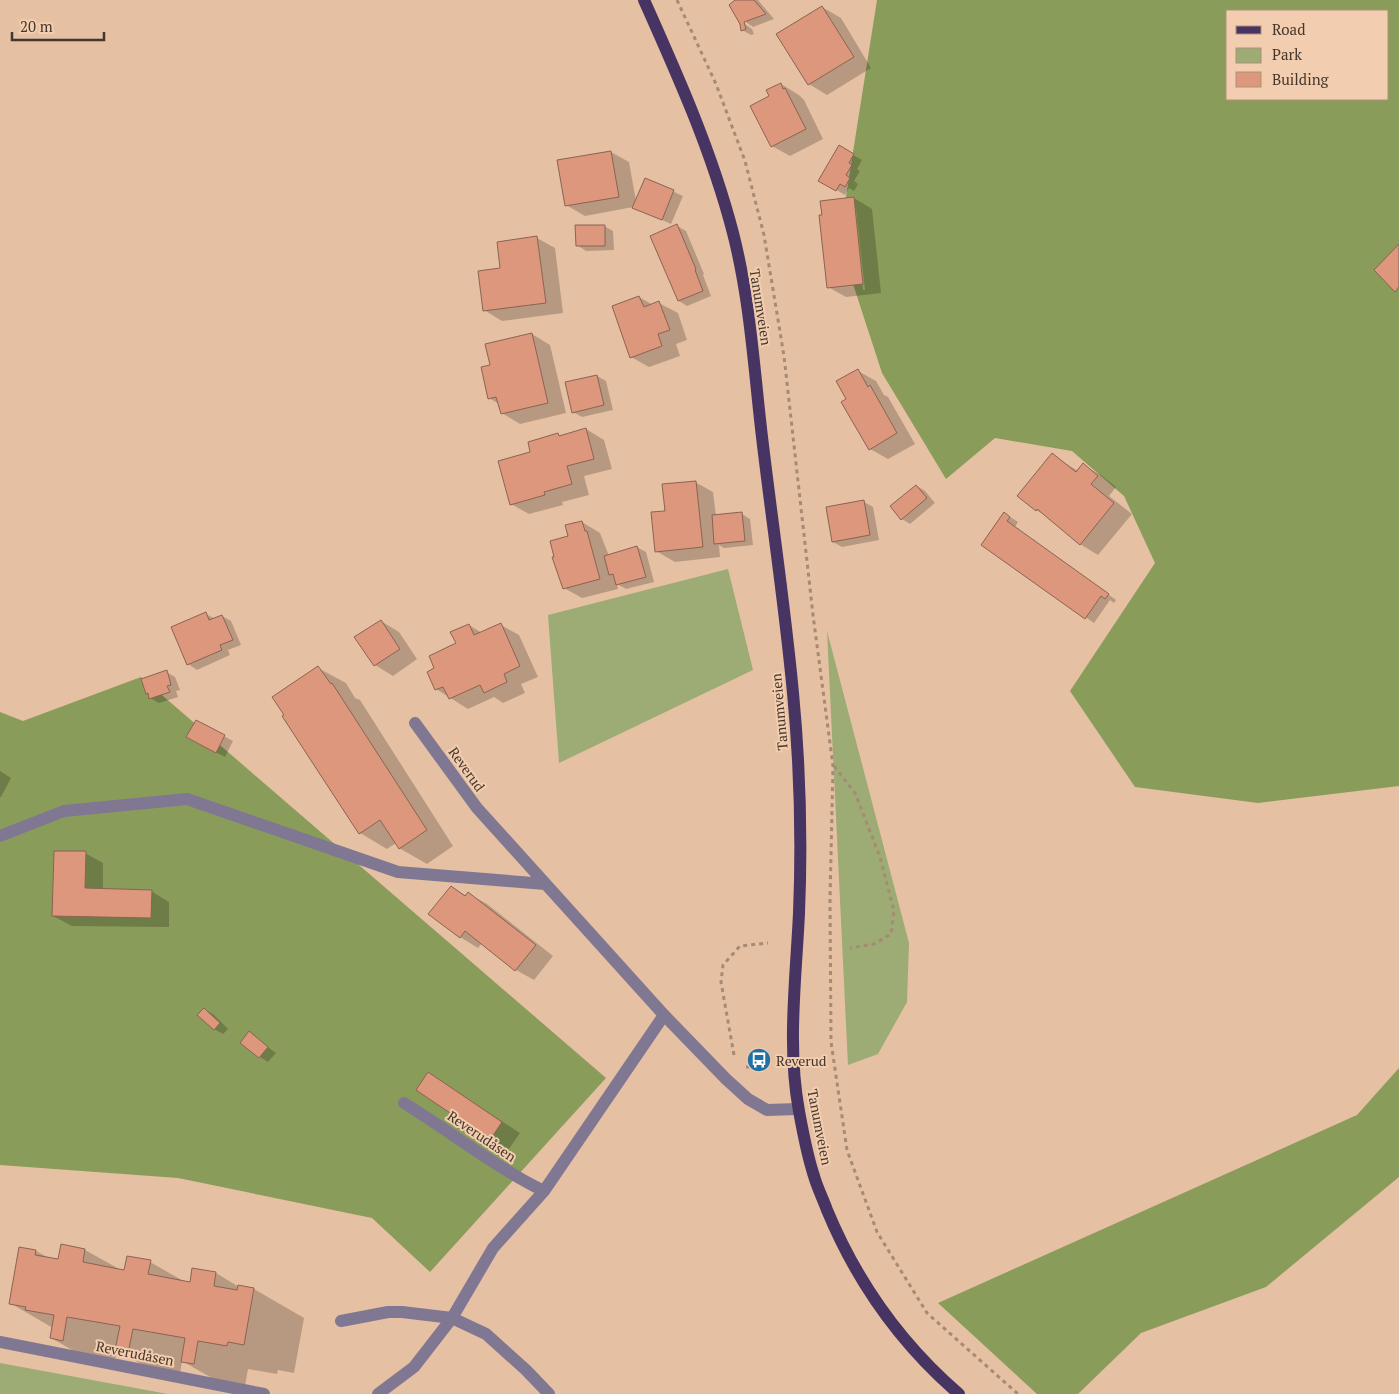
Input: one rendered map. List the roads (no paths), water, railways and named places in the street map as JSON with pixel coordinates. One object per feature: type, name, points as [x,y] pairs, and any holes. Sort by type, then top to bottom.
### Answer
[{"type":"main road","name":"Tanumveien","points":[[644,0],[688,101],[716,174],[734,237],[745,298],[785,618],[799,776],[801,830],[794,1053],[798,1109],[814,1177],[832,1222],[851,1260],[878,1305],[913,1350],[959,1394]]},
{"type":"street","name":"Reverud","points":[[415,723],[477,808],[664,1015],[726,1079],[748,1099],[767,1110],[798,1109]]},
{"type":"street","points":[[0,836],[64,812],[187,799],[398,872],[545,884]]},
{"type":"street","points":[[378,1394],[414,1367],[452,1318],[493,1248],[544,1191],[664,1015]]},
{"type":"street","name":"Reverudåsen","points":[[404,1103],[514,1176],[544,1191]]},
{"type":"street","points":[[341,1321],[388,1312],[452,1318],[486,1334],[526,1370],[549,1394]]},
{"type":"street","name":"Reverudåsen","points":[[0,1342],[264,1394]]},
{"type":"place","name":"Reverud","points":[[759,1060]]}]
